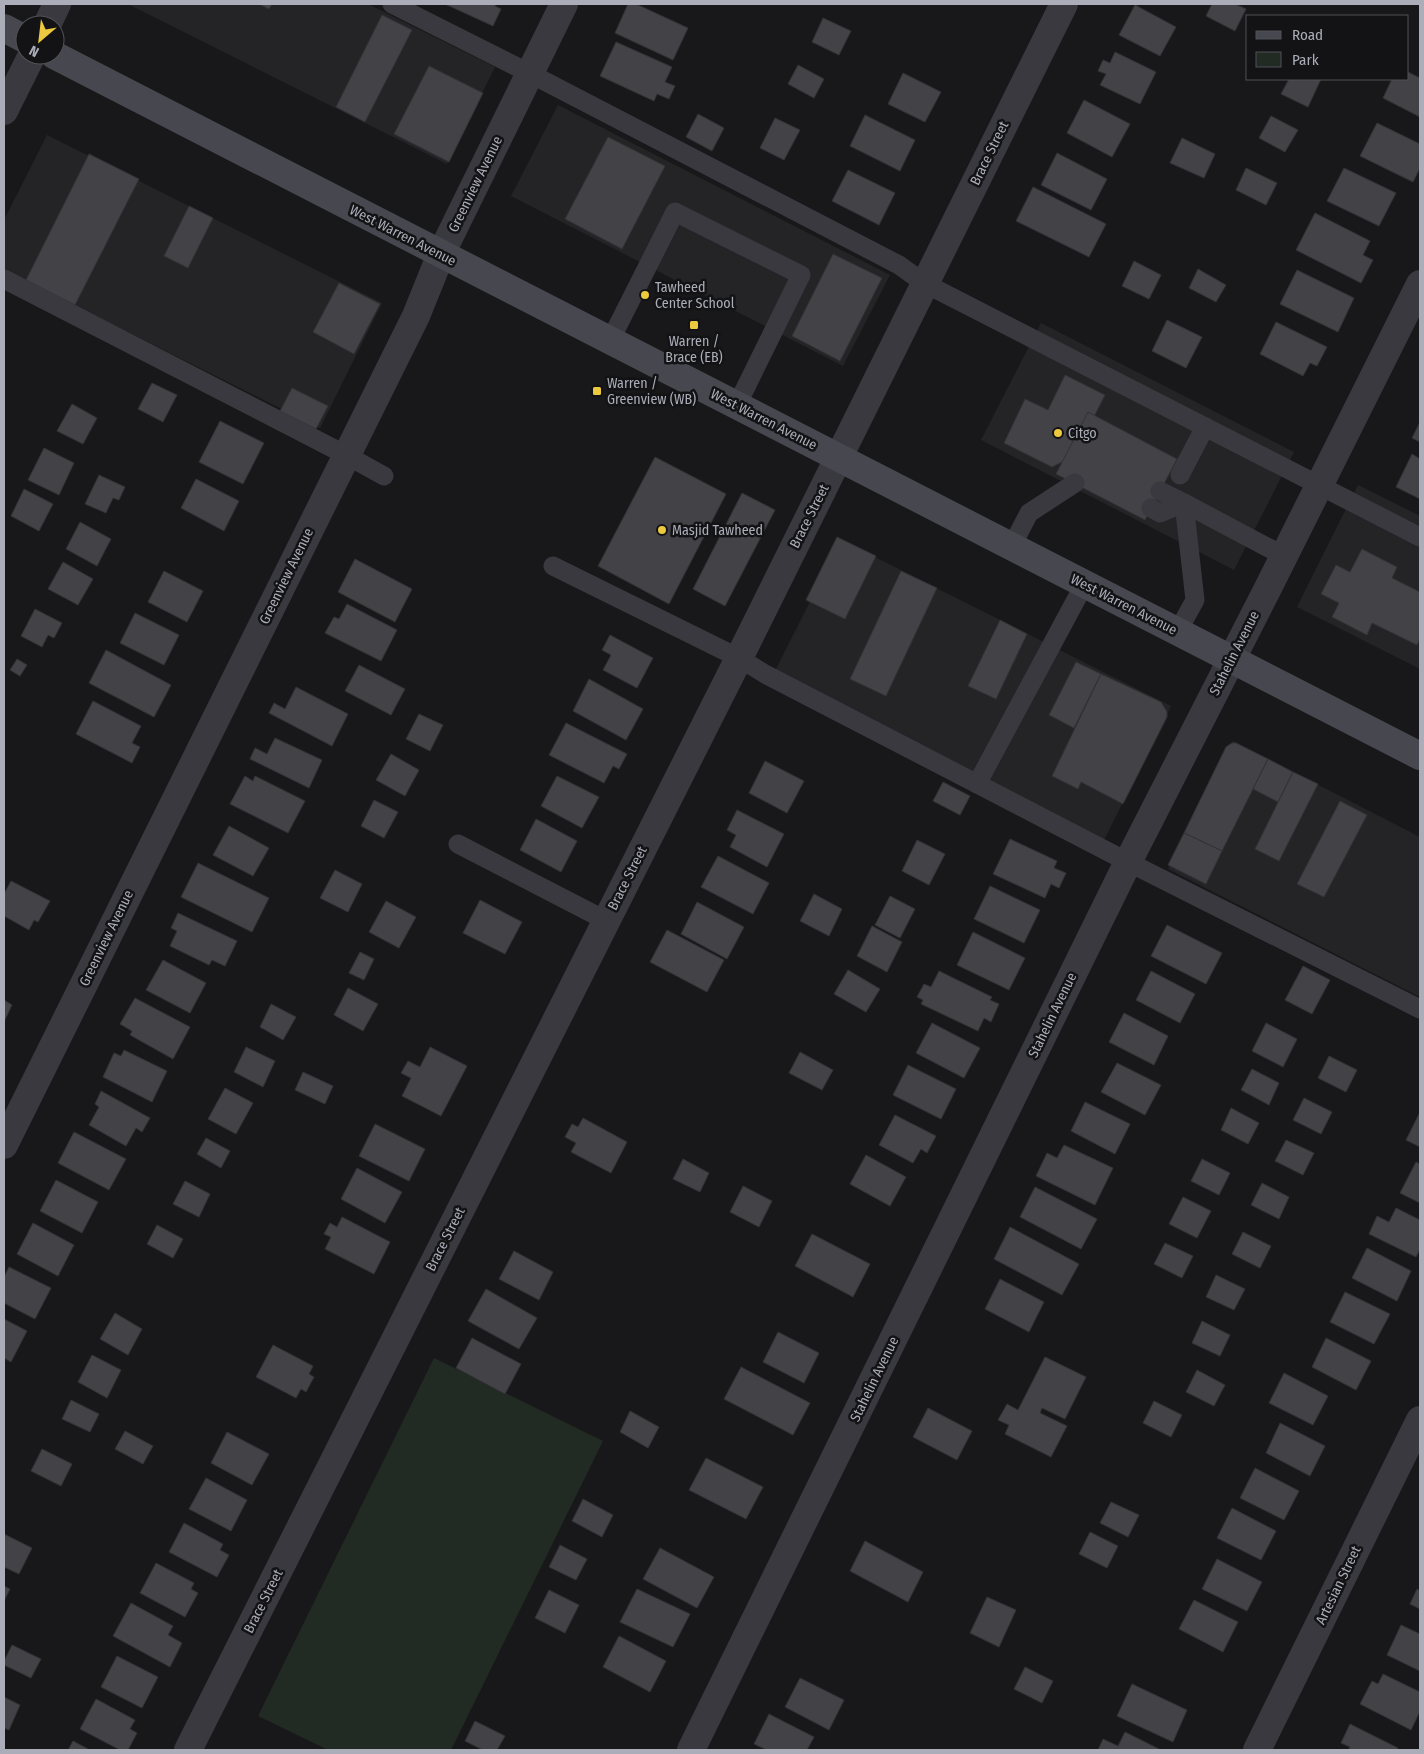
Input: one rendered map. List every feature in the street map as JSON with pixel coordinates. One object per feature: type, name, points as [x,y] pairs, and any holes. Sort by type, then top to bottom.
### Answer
[{"type":"main road","name":"West Warren Avenue","points":[[65,61],[1420,756]]},
{"type":"street","name":"Greenview Avenue","points":[[4,1145],[416,316],[441,254],[564,4]]},
{"type":"street","name":"Brace Street","points":[[188,1750],[605,920],[739,658],[1064,4]]},
{"type":"street","points":[[4,111],[27,65]]},
{"type":"street","name":"Stahelin Avenue","points":[[691,1750],[1128,862],[1420,284]]},
{"type":"street","name":"Artesian Street","points":[[1257,1750],[1420,1420]]},
{"type":"lane","points":[[392,4],[899,265],[924,284],[1420,537]]},
{"type":"lane","points":[[610,341],[675,212],[801,275],[737,405]]},
{"type":"lane","points":[[4,279],[384,476]]},
{"type":"lane","points":[[1178,631],[1195,600],[1184,503],[1176,472],[1205,427]]},
{"type":"lane","points":[[1012,546],[1029,513],[1075,483]]},
{"type":"lane","points":[[1160,491],[1284,556]]},
{"type":"lane","points":[[1152,508],[1160,513],[1184,503]]},
{"type":"lane","points":[[553,566],[739,658],[765,674],[1128,862],[1420,1009]]},
{"type":"lane","points":[[977,784],[1085,583]]},
{"type":"lane","points":[[458,844],[605,920]]},
{"type":"shaded area","points":[[128,4],[368,4],[495,67],[447,164]]},
{"type":"shaded area","points":[[558,105],[890,275],[843,366],[511,196]]},
{"type":"shaded area","points":[[47,135],[382,303],[320,428],[4,270],[4,220]]},
{"type":"shaded area","points":[[1041,323],[1294,452],[1234,570],[981,440]]},
{"type":"shaded area","points":[[1358,485],[1420,516],[1420,669],[1297,607]]},
{"type":"shaded area","points":[[841,540],[1171,706],[1104,840],[774,673]]},
{"type":"shaded area","points":[[1233,741],[1420,837],[1420,997],[1168,869]]},
{"type":"green space","points":[[434,1358],[603,1441],[451,1750],[328,1750],[258,1716]]},
{"type":"building","points":[[259,4],[272,4],[269,9]]},
{"type":"building","points":[[445,4],[496,4],[495,6],[501,9],[493,26]]},
{"type":"building","points":[[628,4],[636,4],[688,28],[673,60],[615,33]]},
{"type":"building","points":[[1212,4],[1235,4],[1246,9],[1235,31],[1206,16]]},
{"type":"building","points":[[1135,5],[1176,27],[1160,56],[1119,35]]},
{"type":"building","points":[[382,15],[412,30],[365,122],[336,107]]},
{"type":"building","points":[[823,18],[851,31],[839,55],[812,42]]},
{"type":"building","points":[[616,42],[672,67],[665,82],[675,86],[669,99],[657,94],[654,101],[600,76]]},
{"type":"building","points":[[1115,52],[1156,72],[1140,104],[1100,85],[1106,74],[1098,71],[1103,60],[1110,63]]},
{"type":"building","points":[[798,65],[824,79],[814,98],[788,84]]},
{"type":"building","points":[[429,66],[483,93],[449,162],[394,134]]},
{"type":"building","points":[[1409,72],[1420,78],[1420,117],[1383,98],[1392,80],[1409,80]]},
{"type":"building","points":[[903,73],[941,92],[925,122],[888,104]]},
{"type":"building","points":[[1288,80],[1321,80],[1308,107],[1281,94]]},
{"type":"building","points":[[1084,100],[1130,124],[1112,157],[1067,133]]},
{"type":"building","points":[[698,114],[724,128],[712,151],[686,137]]},
{"type":"building","points":[[865,115],[915,140],[900,171],[850,146]]},
{"type":"building","points":[[1271,116],[1298,130],[1285,152],[1259,138]]},
{"type":"building","points":[[775,118],[800,130],[784,160],[760,148]]},
{"type":"building","points":[[1377,123],[1420,144],[1420,168],[1413,182],[1360,156]]},
{"type":"building","points":[[608,137],[665,166],[622,249],[565,219]]},
{"type":"building","points":[[1182,138],[1215,154],[1204,178],[1170,163]]},
{"type":"building","points":[[1057,153],[1107,179],[1091,210],[1041,185]]},
{"type":"building","points":[[89,154],[139,179],[75,305],[26,280]]},
{"type":"building","points":[[1246,168],[1277,183],[1266,205],[1236,190]]},
{"type":"building","points":[[1344,168],[1396,193],[1379,226],[1327,201]]},
{"type":"building","points":[[848,170],[895,193],[879,225],[832,201]]},
{"type":"building","points":[[1033,187],[1106,224],[1089,257],[1016,221]]},
{"type":"building","points":[[189,206],[213,218],[188,268],[164,256]]},
{"type":"building","points":[[1315,213],[1370,241],[1363,255],[1373,260],[1361,283],[1296,250]]},
{"type":"building","points":[[833,254],[882,278],[840,361],[792,336]]},
{"type":"building","points":[[1134,261],[1161,275],[1149,299],[1122,286]]},
{"type":"building","points":[[1198,269],[1226,285],[1216,302],[1189,288]]},
{"type":"building","points":[[1297,270],[1354,298],[1338,332],[1280,304]]},
{"type":"building","points":[[339,283],[380,304],[354,354],[313,332]]},
{"type":"building","points":[[1167,320],[1202,337],[1186,368],[1152,351]]},
{"type":"building","points":[[1276,322],[1327,347],[1317,366],[1310,363],[1303,376],[1260,354]]},
{"type":"building","points":[[1065,375],[1105,395],[1074,456],[1052,467],[1004,443],[1025,399],[1048,410]]},
{"type":"building","points":[[152,383],[177,395],[163,422],[138,409]]},
{"type":"building","points":[[292,388],[328,406],[316,429],[280,411]]},
{"type":"building","points":[[72,404],[97,418],[83,444],[57,431]]},
{"type":"building","points":[[1088,412],[1177,459],[1145,520],[1056,474]]},
{"type":"building","points":[[220,421],[264,443],[243,484],[199,462]]},
{"type":"building","points":[[1420,422],[1420,442],[1412,438]]},
{"type":"building","points":[[44,448],[74,463],[59,495],[28,480]]},
{"type":"building","points":[[1412,454],[1420,459],[1420,499],[1396,487]]},
{"type":"building","name":"Masjid Tawheed","points":[[655,457],[726,494],[669,604],[598,566]]},
{"type":"building","points":[[99,475],[125,487],[119,500],[113,498],[106,513],[85,504]]},
{"type":"building","points":[[196,479],[239,501],[224,531],[181,508]]},
{"type":"building","points":[[24,489],[53,504],[39,531],[11,516]]},
{"type":"building","points":[[742,493],[775,510],[725,606],[693,589]]},
{"type":"building","points":[[80,522],[111,539],[97,566],[66,549]]},
{"type":"building","points":[[837,537],[876,556],[845,619],[806,600]]},
{"type":"building","points":[[1362,549],[1397,567],[1392,578],[1420,592],[1420,638],[1417,645],[1372,623],[1367,635],[1332,617],[1339,603],[1321,594],[1336,565],[1350,572]]},
{"type":"building","points":[[355,559],[412,589],[395,622],[338,592]]},
{"type":"building","points":[[63,562],[93,579],[78,605],[48,589]]},
{"type":"building","points":[[164,571],[203,591],[187,622],[148,602]]},
{"type":"building","points":[[901,571],[937,588],[886,696],[850,679]]},
{"type":"building","points":[[347,604],[397,630],[381,661],[325,633],[334,617],[339,619]]},
{"type":"building","points":[[35,609],[62,623],[54,638],[48,635],[42,647],[21,636]]},
{"type":"building","points":[[135,613],[179,635],[164,665],[120,643]]},
{"type":"building","points":[[1000,620],[1027,634],[996,699],[968,686]]},
{"type":"building","points":[[610,635],[653,658],[637,688],[603,670],[611,655],[602,650]]},
{"type":"building","points":[[106,650],[171,685],[154,717],[89,683]]},
{"type":"building","points":[[17,659],[27,665],[20,676],[10,670]]},
{"type":"building","points":[[1076,662],[1101,674],[1074,728],[1049,715]]},
{"type":"building","points":[[359,665],[405,689],[391,715],[345,691]]},
{"type":"building","points":[[1101,674],[1161,702],[1167,712],[1167,717],[1123,804],[1081,782],[1078,789],[1052,776]]},
{"type":"building","points":[[589,679],[643,709],[626,740],[573,711]]},
{"type":"building","points":[[296,687],[348,714],[332,746],[269,713],[274,703],[285,709]]},
{"type":"building","points":[[93,701],[141,726],[132,743],[140,747],[132,763],[76,734]]},
{"type":"building","points":[[419,714],[443,725],[430,751],[406,739]]},
{"type":"building","points":[[566,723],[627,754],[619,769],[613,766],[604,783],[549,755]]},
{"type":"building","points":[[275,738],[322,760],[309,788],[250,759],[255,748],[267,754]]},
{"type":"building","points":[[1236,743],[1268,759],[1222,851],[1184,833],[1226,747]]},
{"type":"building","points":[[391,754],[419,770],[405,796],[376,780]]},
{"type":"building","points":[[1268,759],[1293,772],[1278,802],[1253,789]]},
{"type":"building","points":[[765,761],[804,781],[787,813],[749,793]]},
{"type":"building","points":[[1293,772],[1318,784],[1279,861],[1255,849]]},
{"type":"building","points":[[245,776],[253,781],[255,776],[305,801],[288,833],[230,804]]},
{"type":"building","points":[[557,776],[599,797],[582,828],[541,806]]},
{"type":"building","points":[[943,782],[970,796],[960,815],[933,801]]},
{"type":"building","points":[[374,800],[398,812],[384,838],[361,826]]},
{"type":"building","points":[[1340,801],[1367,815],[1324,897],[1297,884]]},
{"type":"building","points":[[737,810],[784,834],[767,867],[730,847],[736,835],[727,830]]},
{"type":"building","points":[[536,819],[577,841],[561,872],[520,850]]},
{"type":"building","points":[[229,826],[269,848],[253,876],[213,855]]},
{"type":"building","points":[[1184,833],[1222,851],[1206,884],[1168,865]]},
{"type":"building","points":[[1010,839],[1057,861],[1054,868],[1066,873],[1059,888],[1051,884],[1045,898],[993,874]]},
{"type":"building","points":[[917,840],[945,854],[929,885],[902,871]]},
{"type":"building","points":[[718,856],[769,883],[753,914],[701,887]]},
{"type":"building","points":[[198,863],[269,898],[252,932],[181,897]]},
{"type":"building","points":[[335,870],[362,884],[348,912],[320,898]]},
{"type":"building","points":[[11,881],[50,901],[38,922],[34,920],[29,930],[4,916],[4,894]]},
{"type":"building","points":[[990,886],[1040,910],[1024,943],[974,919]]},
{"type":"building","points":[[814,894],[842,909],[829,936],[800,921]]},
{"type":"building","points":[[890,896],[915,909],[900,938],[875,925]]},
{"type":"building","points":[[480,900],[522,922],[505,954],[463,933]]},
{"type":"building","points":[[386,901],[416,917],[399,948],[369,932]]},
{"type":"building","points":[[697,902],[744,927],[727,959],[681,934]]},
{"type":"building","points":[[178,913],[237,941],[225,966],[212,960],[209,965],[170,946],[177,931],[171,928]]},
{"type":"building","points":[[1167,925],[1222,953],[1206,984],[1151,956]]},
{"type":"building","points":[[872,926],[902,942],[887,972],[857,956]]},
{"type":"building","points":[[667,930],[724,960],[707,992],[650,962]]},
{"type":"building","points":[[973,932],[1025,958],[1009,990],[957,965]]},
{"type":"building","points":[[360,952],[374,959],[364,980],[349,973]]},
{"type":"building","points":[[163,960],[206,983],[190,1013],[146,990]]},
{"type":"building","points":[[1303,966],[1330,980],[1312,1014],[1285,1000]]},
{"type":"building","points":[[848,970],[880,989],[866,1012],[834,994]]},
{"type":"building","points":[[939,971],[992,997],[990,1000],[999,1004],[991,1022],[984,1018],[978,1031],[921,1004],[923,1000],[917,997],[924,984],[931,987]]},
{"type":"building","points":[[1151,971],[1195,994],[1180,1023],[1136,1000]]},
{"type":"building","points":[[348,988],[378,1004],[363,1031],[334,1015]]},
{"type":"building","points":[[135,998],[190,1027],[173,1059],[130,1035],[132,1031],[120,1024]]},
{"type":"building","points":[[4,1000],[12,1005],[4,1022]]},
{"type":"building","points":[[271,1004],[296,1017],[283,1040],[260,1027]]},
{"type":"building","points":[[1124,1013],[1168,1036],[1154,1065],[1109,1042]]},
{"type":"building","points":[[932,1023],[980,1048],[964,1078],[916,1053]]},
{"type":"building","points":[[1266,1023],[1297,1039],[1283,1067],[1252,1051]]},
{"type":"building","points":[[246,1047],[275,1061],[263,1087],[234,1072]]},
{"type":"building","points":[[430,1047],[467,1066],[441,1116],[402,1096],[411,1078],[401,1073],[408,1061],[420,1067]]},
{"type":"building","points":[[124,1050],[167,1071],[152,1102],[103,1077],[114,1053],[121,1056]]},
{"type":"building","points":[[800,1052],[833,1070],[822,1090],[789,1073]]},
{"type":"building","points":[[1329,1056],[1357,1070],[1346,1092],[1318,1078]]},
{"type":"building","points":[[1117,1063],[1161,1085],[1145,1115],[1101,1092]]},
{"type":"building","points":[[908,1065],[956,1089],[941,1119],[893,1095]]},
{"type":"building","points":[[1252,1069],[1279,1083],[1269,1105],[1241,1090]]},
{"type":"building","points":[[303,1072],[333,1086],[325,1104],[295,1090]]},
{"type":"building","points":[[225,1088],[253,1103],[236,1134],[208,1119]]},
{"type":"building","points":[[101,1091],[150,1118],[142,1132],[136,1128],[126,1146],[89,1125],[99,1107],[95,1104]]},
{"type":"building","points":[[1304,1098],[1332,1112],[1321,1134],[1293,1120]]},
{"type":"building","points":[[1085,1102],[1130,1124],[1115,1154],[1071,1131]]},
{"type":"building","points":[[1231,1108],[1259,1123],[1248,1144],[1221,1130]]},
{"type":"building","points":[[1420,1112],[1420,1147],[1406,1140]]},
{"type":"building","points":[[895,1115],[936,1136],[927,1153],[921,1149],[913,1163],[879,1145]]},
{"type":"building","points":[[583,1118],[627,1142],[611,1173],[571,1152],[576,1143],[565,1137],[572,1124],[578,1127]]},
{"type":"building","points":[[375,1124],[425,1149],[409,1181],[359,1156]]},
{"type":"building","points":[[74,1132],[126,1159],[109,1190],[58,1163]]},
{"type":"building","points":[[206,1138],[230,1151],[221,1168],[197,1154]]},
{"type":"building","points":[[1286,1140],[1314,1153],[1303,1175],[1275,1161]]},
{"type":"building","points":[[1064,1145],[1113,1168],[1095,1205],[1036,1176],[1047,1153],[1057,1158]]},
{"type":"building","points":[[866,1155],[906,1177],[890,1206],[850,1184]]},
{"type":"building","points":[[683,1159],[709,1173],[700,1192],[673,1179]]},
{"type":"building","points":[[1202,1159],[1230,1173],[1219,1195],[1191,1181]]},
{"type":"building","points":[[1416,1162],[1420,1164],[1420,1203],[1400,1193]]},
{"type":"building","points":[[357,1168],[402,1192],[385,1223],[341,1199]]},
{"type":"building","points":[[56,1180],[98,1202],[82,1233],[40,1211]]},
{"type":"building","points":[[185,1181],[210,1194],[199,1217],[173,1204]]},
{"type":"building","points":[[1262,1183],[1289,1197],[1279,1219],[1251,1205]]},
{"type":"building","points":[[743,1186],[772,1201],[759,1227],[730,1212]]},
{"type":"building","points":[[1035,1187],[1097,1219],[1081,1249],[1020,1217]]},
{"type":"building","points":[[1183,1197],[1211,1211],[1197,1238],[1169,1224]]},
{"type":"building","points":[[1396,1208],[1420,1220],[1420,1249],[1416,1257],[1369,1234],[1377,1216],[1389,1222]]},
{"type":"building","points":[[342,1217],[390,1242],[374,1274],[325,1249],[331,1237],[324,1234],[330,1223],[337,1227]]},
{"type":"building","points":[[33,1223],[74,1245],[58,1276],[17,1254]]},
{"type":"building","points":[[157,1225],[183,1239],[173,1258],[147,1244]]},
{"type":"building","points":[[1010,1227],[1079,1264],[1062,1295],[994,1259]]},
{"type":"building","points":[[1243,1232],[1271,1246],[1260,1268],[1232,1254]]},
{"type":"building","points":[[812,1234],[870,1264],[853,1297],[795,1266]]},
{"type":"building","points":[[1165,1243],[1193,1256],[1182,1278],[1154,1264]]},
{"type":"building","points":[[1367,1248],[1411,1271],[1397,1301],[1352,1278]]},
{"type":"building","points":[[514,1251],[553,1272],[539,1300],[499,1279]]},
{"type":"building","points":[[9,1267],[51,1288],[35,1319],[4,1303],[4,1277]]},
{"type":"building","points":[[1216,1275],[1245,1289],[1234,1310],[1206,1297]]},
{"type":"building","points":[[1000,1279],[1044,1302],[1029,1332],[985,1309]]},
{"type":"building","points":[[486,1289],[537,1318],[519,1349],[468,1321]]},
{"type":"building","points":[[1345,1292],[1390,1314],[1374,1344],[1330,1322]]},
{"type":"building","points":[[115,1313],[142,1329],[128,1355],[100,1339]]},
{"type":"building","points":[[4,1319],[27,1331],[11,1362],[4,1358]]},
{"type":"building","points":[[1202,1321],[1230,1335],[1220,1356],[1192,1343]]},
{"type":"building","points":[[778,1332],[819,1353],[804,1383],[763,1362]]},
{"type":"building","points":[[472,1338],[521,1364],[505,1394],[456,1368]]},
{"type":"building","points":[[1326,1338],[1371,1361],[1356,1390],[1312,1367]]},
{"type":"building","points":[[273,1345],[313,1366],[309,1374],[314,1377],[306,1392],[301,1389],[296,1398],[256,1377]]},
{"type":"building","points":[[92,1355],[121,1370],[107,1398],[78,1382]]},
{"type":"building","points":[[1045,1357],[1086,1377],[1065,1419],[1042,1408],[1040,1413],[1067,1426],[1051,1457],[1005,1434],[1009,1425],[998,1420],[1007,1404],[1018,1410]]},
{"type":"building","points":[[741,1367],[810,1403],[793,1435],[724,1399]]},
{"type":"building","points":[[1197,1370],[1225,1385],[1214,1406],[1186,1392]]},
{"type":"building","points":[[1284,1373],[1328,1396],[1313,1425],[1269,1403]]},
{"type":"building","points":[[71,1400],[99,1414],[90,1432],[62,1419]]},
{"type":"building","points":[[1154,1401],[1182,1415],[1171,1437],[1143,1423]]},
{"type":"building","points":[[928,1408],[972,1431],[957,1460],[913,1437]]},
{"type":"building","points":[[630,1411],[659,1427],[648,1448],[620,1432]]},
{"type":"building","points":[[1280,1423],[1325,1446],[1310,1476],[1266,1453]]},
{"type":"building","points":[[125,1431],[153,1446],[143,1464],[115,1449]]},
{"type":"building","points":[[227,1432],[269,1454],[252,1485],[211,1463]]},
{"type":"building","points":[[42,1449],[72,1464],[61,1486],[31,1471]]},
{"type":"building","points":[[706,1458],[763,1487],[746,1519],[689,1490]]},
{"type":"building","points":[[1255,1468],[1299,1491],[1284,1520],[1240,1498]]},
{"type":"building","points":[[206,1478],[247,1500],[231,1531],[189,1509]]},
{"type":"building","points":[[583,1499],[613,1515],[602,1537],[572,1521]]},
{"type":"building","points":[[1111,1502],[1139,1515],[1128,1537],[1100,1523]]},
{"type":"building","points":[[1232,1508],[1276,1531],[1261,1560],[1217,1538]]},
{"type":"building","points":[[184,1523],[223,1544],[220,1550],[229,1555],[217,1577],[169,1552]]},
{"type":"building","points":[[1090,1532],[1118,1546],[1107,1568],[1079,1554]]},
{"type":"building","points":[[4,1534],[32,1548],[19,1574],[4,1567]]},
{"type":"building","points":[[865,1541],[923,1572],[908,1602],[850,1571]]},
{"type":"building","points":[[560,1545],[587,1559],[576,1580],[549,1567]]},
{"type":"building","points":[[660,1548],[714,1577],[697,1608],[643,1579]]},
{"type":"building","points":[[1217,1559],[1262,1582],[1247,1611],[1202,1589]]},
{"type":"building","points":[[156,1563],[194,1583],[191,1589],[198,1593],[185,1617],[140,1593]]},
{"type":"building","points":[[4,1586],[10,1589],[4,1601]]},
{"type":"building","points":[[637,1589],[690,1614],[673,1647],[620,1622]]},
{"type":"building","points":[[1417,1589],[1420,1591],[1420,1609],[1410,1604]]},
{"type":"building","points":[[549,1590],[579,1605],[565,1633],[535,1618]]},
{"type":"building","points":[[987,1597],[1016,1610],[999,1647],[970,1633]]},
{"type":"building","points":[[1194,1600],[1238,1622],[1223,1652],[1179,1629]]},
{"type":"building","points":[[131,1603],[173,1626],[168,1635],[182,1643],[170,1667],[113,1636]]},
{"type":"building","points":[[1401,1625],[1420,1634],[1420,1671],[1387,1655]]},
{"type":"building","points":[[619,1636],[666,1661],[650,1692],[603,1667]]},
{"type":"building","points":[[12,1645],[41,1659],[31,1678],[4,1665]]},
{"type":"building","points":[[117,1656],[158,1677],[142,1708],[101,1687]]},
{"type":"building","points":[[1025,1667],[1053,1681],[1042,1703],[1014,1689]]},
{"type":"building","points":[[1383,1674],[1420,1692],[1420,1711],[1411,1730],[1360,1704],[1372,1681],[1378,1684]]},
{"type":"building","points":[[800,1678],[844,1700],[829,1730],[785,1707]]},
{"type":"building","points":[[1132,1684],[1187,1710],[1173,1742],[1117,1716]]},
{"type":"building","points":[[4,1697],[20,1705],[9,1730],[4,1728]]},
{"type":"building","points":[[96,1699],[135,1720],[130,1729],[137,1733],[128,1750],[120,1750],[80,1729]]},
{"type":"building","points":[[769,1714],[814,1737],[807,1750],[767,1750],[754,1744]]},
{"type":"building","points":[[475,1721],[505,1736],[497,1750],[483,1750],[465,1741]]},
{"type":"building","points":[[1350,1724],[1398,1748],[1397,1750],[1348,1750],[1350,1747],[1341,1743]]},
{"type":"building","points":[[1125,1732],[1161,1750],[1098,1750],[1103,1739],[1118,1746]]},
{"type":"building","points":[[73,1741],[90,1750],[68,1750]]},
{"type":"place","name":"Tawheed Center School","points":[[645,295]]},
{"type":"place","name":"Warren / Brace (EB)","points":[[694,325]]},
{"type":"place","name":"Warren / Greenview (WB)","points":[[597,391]]},
{"type":"place","name":"Citgo","points":[[1058,433]]},
{"type":"place","name":"Masjid Tawheed","points":[[662,530]]}]
